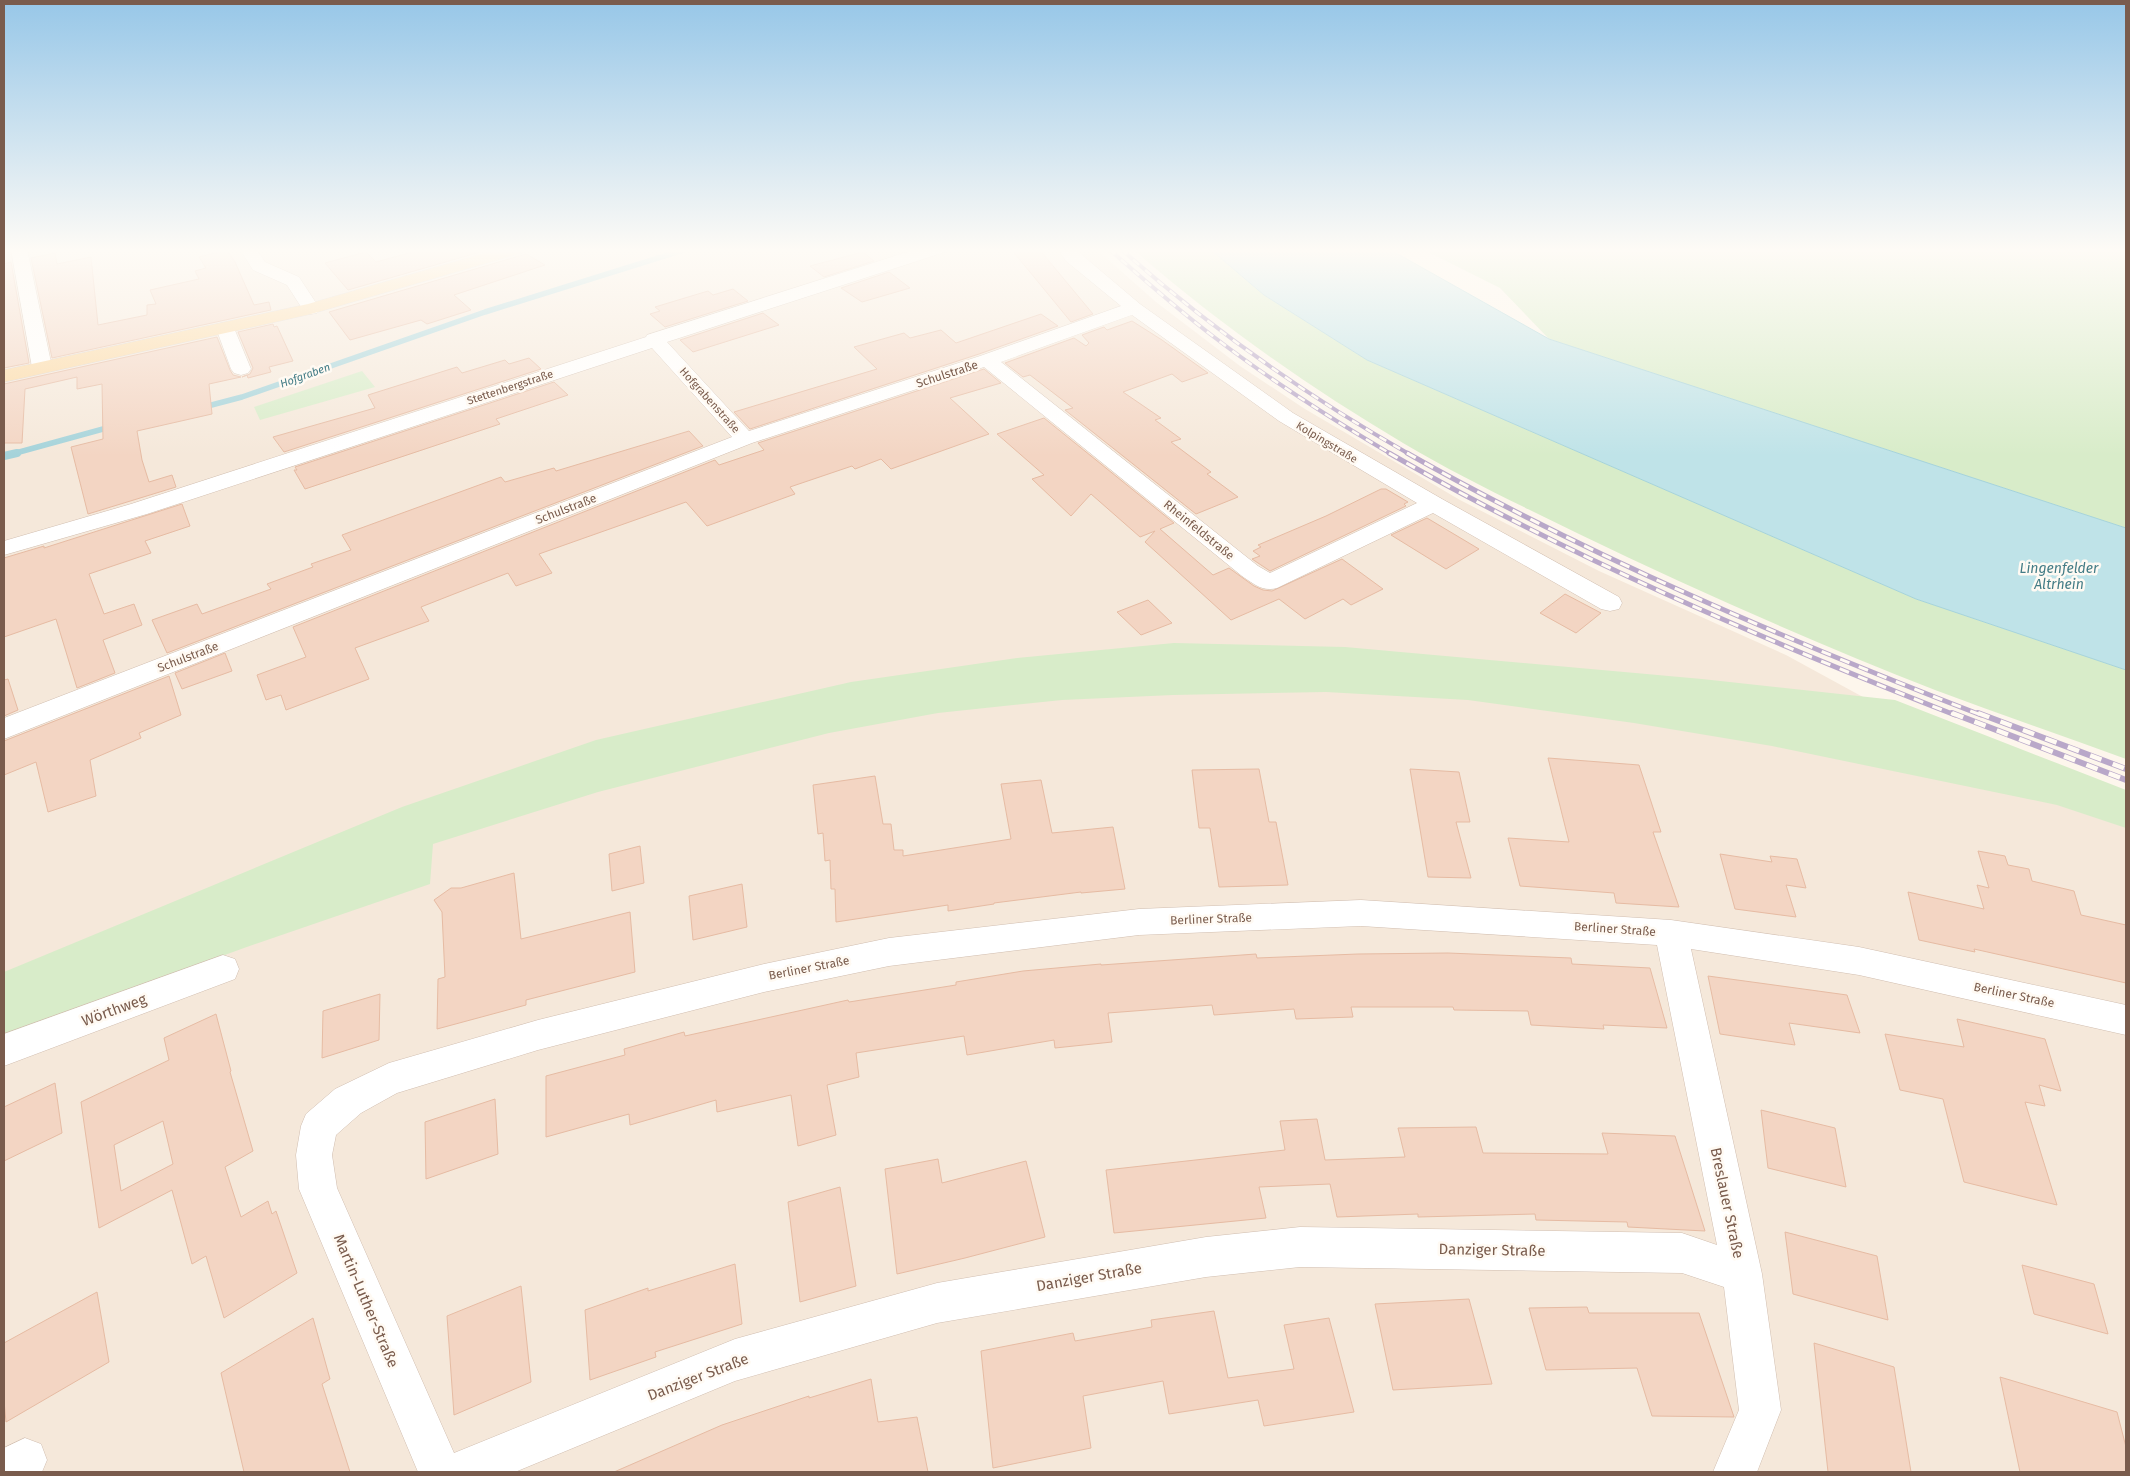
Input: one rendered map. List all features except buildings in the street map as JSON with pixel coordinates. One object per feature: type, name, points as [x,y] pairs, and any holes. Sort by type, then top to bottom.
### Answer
[{"type":"main road","points":[[4,376],[42,366],[273,318]]},
{"type":"street","points":[[32,318],[42,366]]},
{"type":"street","name":"Stettenbergstraße","points":[[4,548],[157,504],[722,318]]},
{"type":"street","name":"Schulstraße","points":[[4,729],[745,439],[987,360],[1106,318]]},
{"type":"street","name":"Kolpingstraße","points":[[1148,318],[1286,417],[1434,504],[1610,603]]},
{"type":"street","points":[[225,328],[241,369]]},
{"type":"street","name":"Hofgrabenstraße","points":[[654,340],[745,439]]},
{"type":"street","name":"Rheinfeldstraße","points":[[987,360],[1250,571],[1269,583],[1434,504]]},
{"type":"street","name":"Berliner Straße","points":[[319,1126],[348,1101],[389,1079],[538,1035],[745,982],[888,952],[1140,922],[1361,913],[1671,932],[1859,961],[2126,1020]]},
{"type":"street","name":"Breslauer Straße","points":[[1671,932],[1742,1274],[1760,1410],[1735,1472]]},
{"type":"street","name":"Wörthweg","points":[[4,1050],[223,969]]},
{"type":"street","name":"Martin-Luther-Straße","points":[[319,1126],[314,1155],[318,1189],[440,1472]]},
{"type":"street","name":"Danziger Straße","points":[[462,1472],[735,1360],[937,1302],[1206,1257],[1300,1247],[1682,1253],[1742,1274]]},
{"type":"shaded area","points":[[4,318],[1177,318],[1240,366],[1305,409],[1460,500],[1599,571],[1786,655],[2037,792],[2126,826],[2126,1472],[4,1472]]},
{"type":"green space","points":[[1217,318],[1300,318],[1367,360],[1916,599],[2126,670],[2126,759],[1890,672],[1711,596],[1623,555],[1468,479],[1403,443],[1298,376]]},
{"type":"green space","points":[[1529,318],[2126,318],[2126,528],[1549,339]]},
{"type":"green space","points":[[362,371],[375,387],[260,420],[254,407]]},
{"type":"green space","points":[[1174,643],[1345,647],[1702,679],[1895,700],[2126,790],[2126,828],[2057,805],[1772,746],[1634,723],[1468,700],[1326,692],[1173,695],[1062,700],[938,713],[829,733],[598,792],[433,844],[430,884],[244,948],[4,1035],[4,972],[402,807],[596,740],[851,682],[1017,658]]},
{"type":"water","name":"Lingenfelder Altrhein","points":[[1300,318],[1511,318],[1549,339],[2126,528],[2126,670],[1916,599],[1367,360]]},
{"type":"waterway","name":"Hofgraben","points":[[200,408],[242,397],[468,318]]},
{"type":"waterway","name":"Hofgraben","points":[[12,454],[114,426]]},
{"type":"waterway","name":"Hofgraben","points":[[4,456],[17,453]]},
{"type":"railway","points":[[1190,318],[1235,353],[1301,398],[1391,454]]},
{"type":"railway","points":[[1204,318],[1296,384],[1409,454]]},
{"type":"railway","points":[[1389,453],[1457,491],[1596,562],[1810,657],[1955,715]]},
{"type":"railway","points":[[1407,453],[1476,491],[1617,562],[1834,657],[1981,715]]},
{"type":"railway","points":[[1952,713],[2126,780]]},
{"type":"railway","points":[[1978,713],[2126,769]]}]
